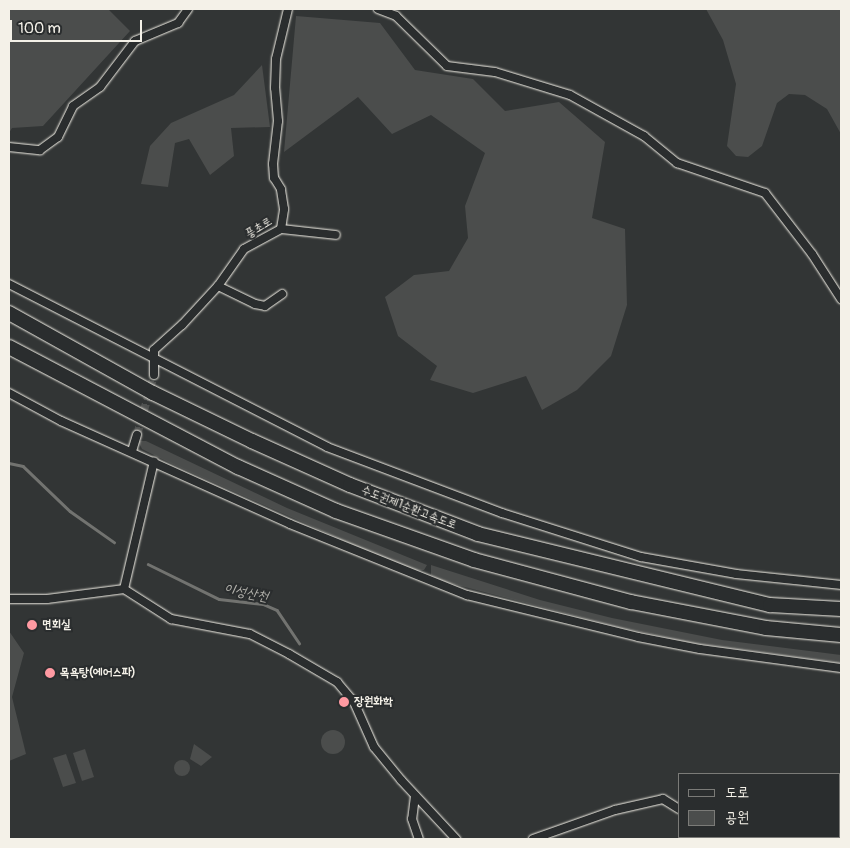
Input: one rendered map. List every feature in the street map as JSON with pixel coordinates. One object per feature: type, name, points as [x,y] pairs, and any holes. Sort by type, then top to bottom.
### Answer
[{"type":"highway","name":"수도권제1순환고속도로","points":[[9,313],[153,393],[252,441],[350,485],[478,534],[770,605],[841,609]]},
{"type":"highway","points":[[9,347],[238,467],[336,511],[474,560],[631,602],[766,628],[841,635]]},
{"type":"street","points":[[10,151],[40,150],[58,137],[73,106],[100,87],[135,41],[178,23],[188,9]]},
{"type":"street","name":"풍초로","points":[[154,358],[154,350],[182,325],[218,286],[244,250],[281,229],[284,209],[281,189],[274,178],[273,164],[278,121],[275,70],[288,9]]},
{"type":"street","points":[[378,9],[396,16],[447,66],[495,72],[570,95],[644,136],[677,163],[765,193],[812,254],[841,299]]},
{"type":"street","points":[[281,229],[336,235]]},
{"type":"street","points":[[9,284],[327,447],[502,513],[641,557],[736,574],[841,585]]},
{"type":"street","points":[[218,286],[254,304],[265,306],[282,294]]},
{"type":"street","points":[[154,358],[154,375]]},
{"type":"street","points":[[9,393],[61,421],[132,451],[290,524],[467,594],[673,644],[841,668]]},
{"type":"street","points":[[132,451],[137,435]]},
{"type":"street","points":[[124,589],[154,462]]},
{"type":"street","points":[[9,599],[47,599],[124,589],[171,619],[250,634],[337,682],[354,702],[374,747],[415,796],[456,839]]},
{"type":"street","points":[[415,796],[412,820],[419,839]]},
{"type":"street","points":[[533,839],[554,836],[615,810],[663,799],[678,808]]},
{"type":"green space","points":[[9,9],[108,9],[130,31],[43,126],[12,128],[9,133]]},
{"type":"green space","points":[[706,9],[841,9],[841,134],[827,109],[805,95],[789,94],[777,103],[762,146],[748,157],[736,156],[727,146],[736,84],[723,40]]},
{"type":"green space","points":[[296,16],[380,23],[415,70],[473,79],[505,111],[559,102],[605,142],[592,218],[625,229],[627,305],[611,356],[577,390],[542,410],[526,376],[473,393],[430,380],[437,366],[398,336],[385,297],[414,275],[449,271],[468,238],[465,206],[485,153],[431,115],[392,134],[358,97],[284,152]]},
{"type":"green space","points":[[262,65],[270,127],[231,128],[234,156],[210,175],[189,139],[175,143],[168,187],[141,184],[150,146],[171,123],[234,95]]},
{"type":"green space","points":[[138,441],[146,441],[287,508],[427,565],[424,570],[417,571],[356,546],[172,464],[142,449]]},
{"type":"green space","points":[[431,565],[540,600],[612,618],[722,640],[841,655],[841,663],[693,643],[618,627],[442,581],[431,575]]},
{"type":"green space","points":[[9,631],[24,653],[12,697],[26,754],[9,761]]},
{"type":"green space","points":[[333,730],[341,734],[345,742],[341,750],[333,754],[325,750],[321,742],[325,734]]},
{"type":"green space","points":[[194,744],[212,757],[201,766],[190,759]]},
{"type":"green space","points":[[85,749],[94,777],[82,781],[73,753]]},
{"type":"green space","points":[[66,754],[76,783],[63,787],[53,758]]},
{"type":"green space","points":[[179,760],[185,760],[190,765],[188,774],[179,776],[174,771],[174,765]]},
{"type":"waterway","name":"이성산천","points":[[9,463],[23,466],[70,511],[114,542]]},
{"type":"waterway","name":"이성산천","points":[[148,564],[219,599],[263,604],[277,610],[299,643]]},
{"type":"tunnel","points":[[137,435],[154,375]]},
{"type":"place","name":"면회실","points":[[32,625]]},
{"type":"place","name":"목욕탕(에어스파)","points":[[50,673]]},
{"type":"place","name":"장원화학","points":[[344,702]]}]
